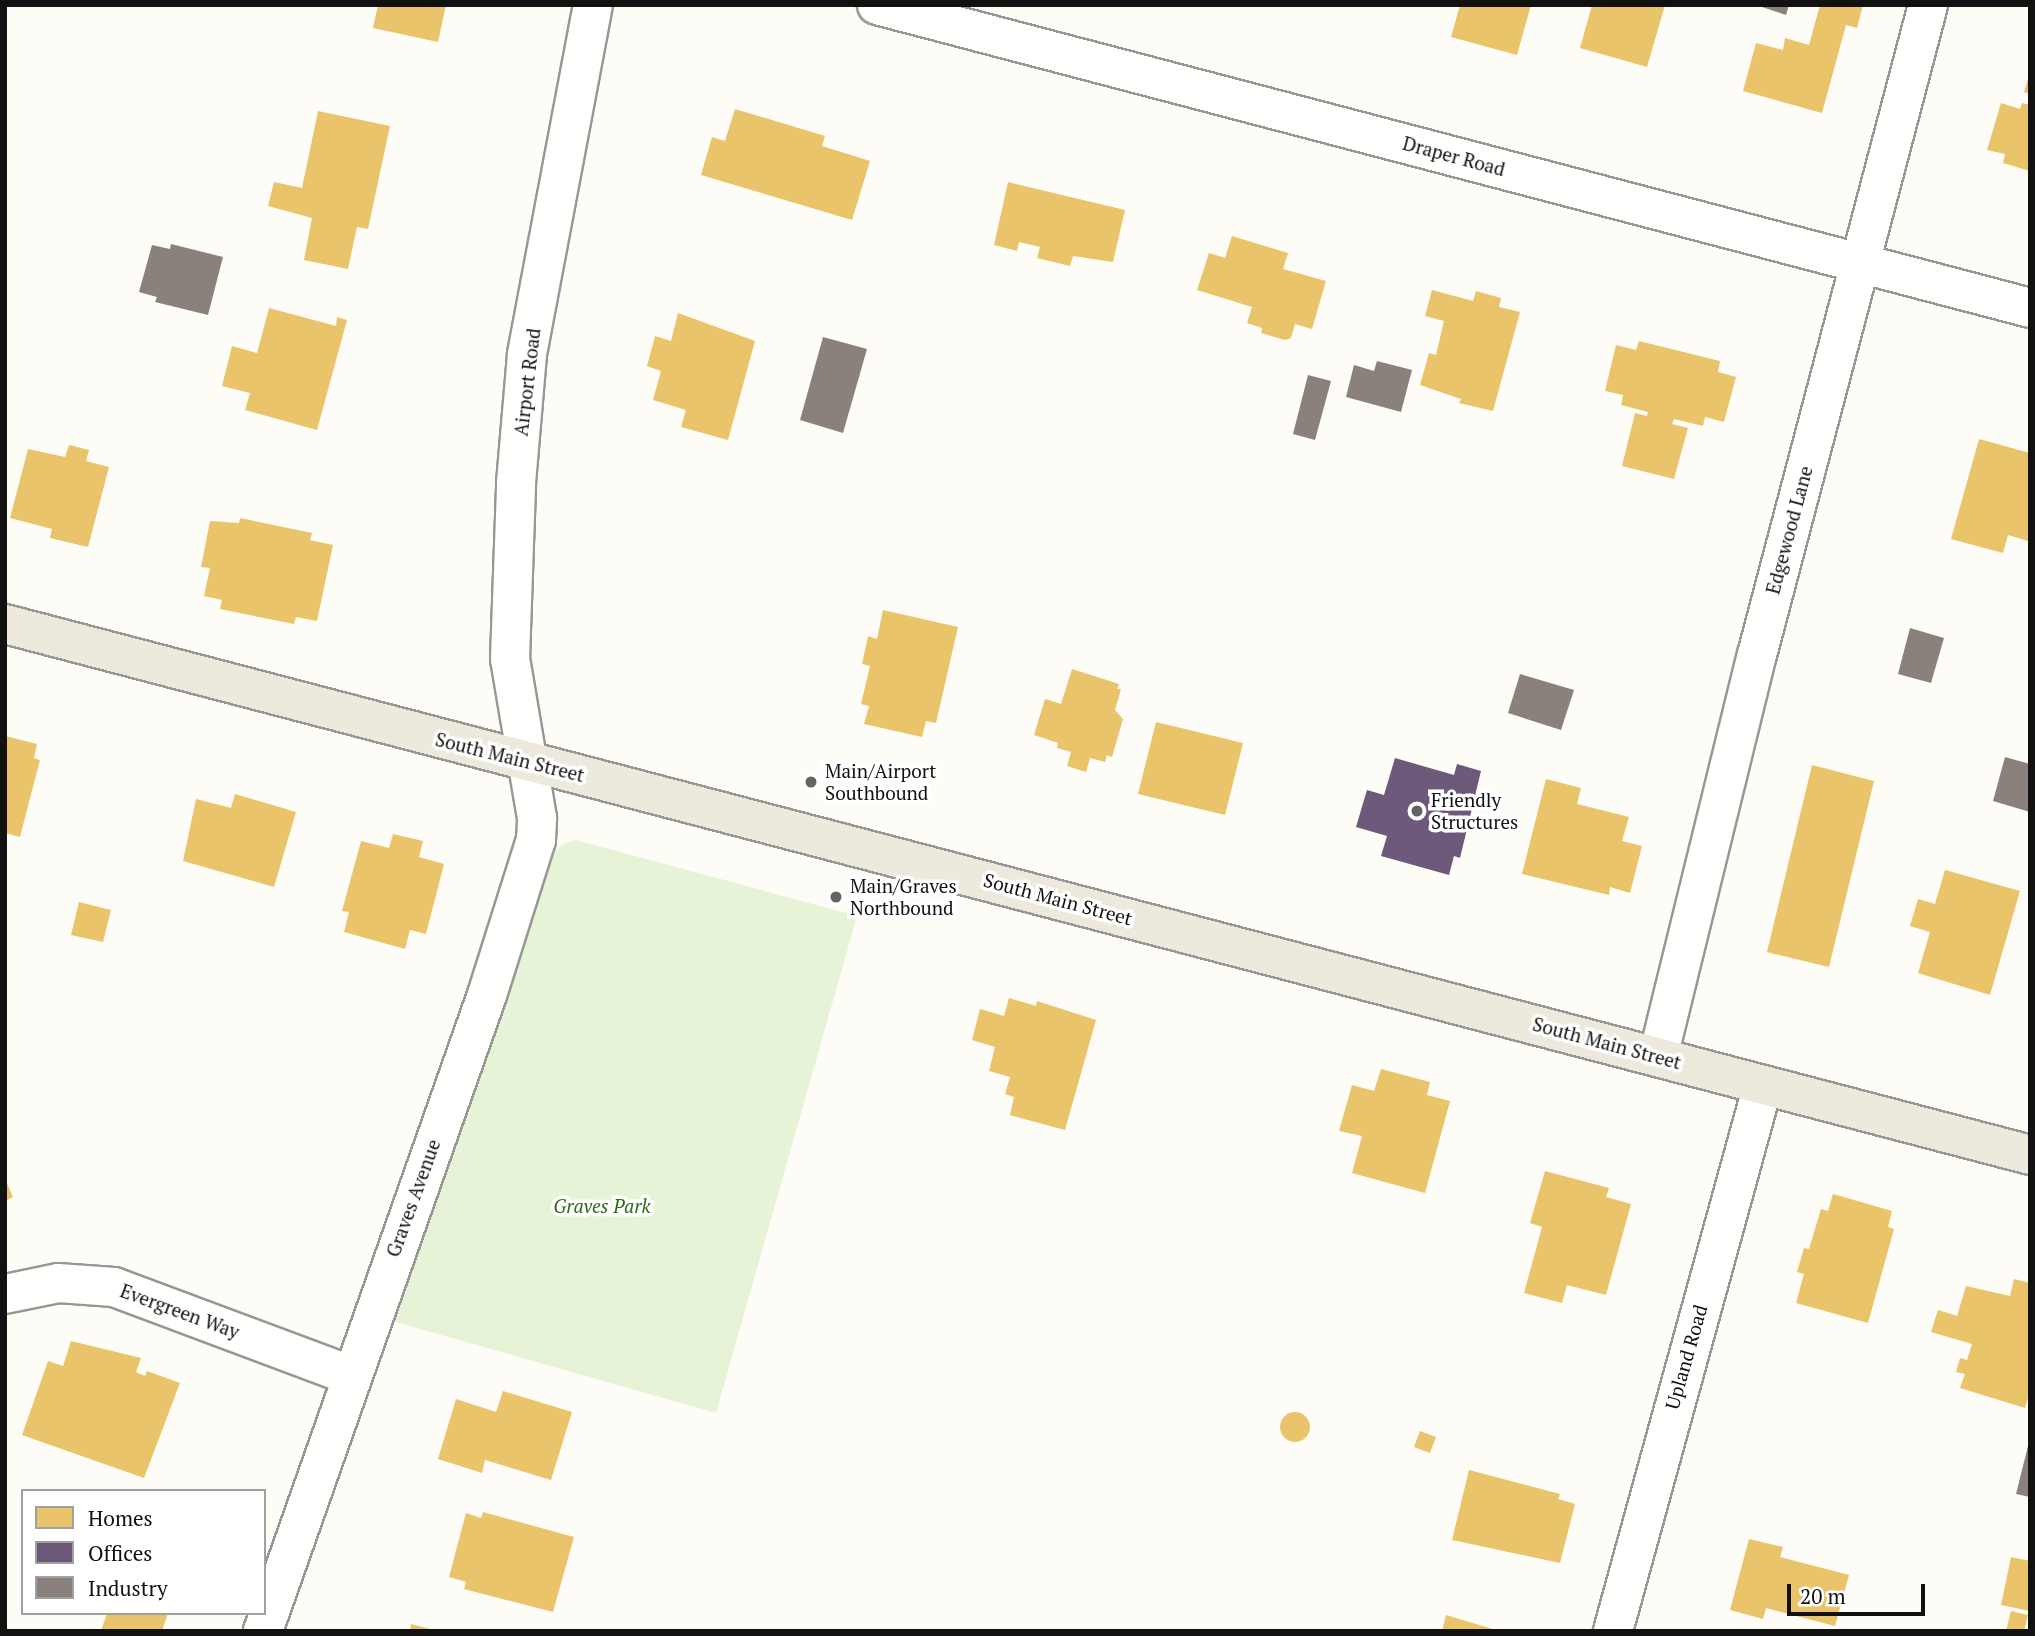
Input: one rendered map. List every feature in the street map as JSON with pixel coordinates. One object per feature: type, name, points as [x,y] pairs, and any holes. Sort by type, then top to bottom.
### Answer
[{"type":"main road","name":"South Main Street","points":[[5,624],[2030,1155]]},
{"type":"street","name":"Airport Road","points":[[527,762],[510,659],[516,483],[527,354],[593,5]]},
{"type":"street","name":"Draper Road","points":[[877,5],[2030,308]]},
{"type":"street","name":"Edgewood Lane","points":[[1658,1057],[1756,655],[1928,5]]},
{"type":"street","name":"Graves Avenue","points":[[263,1631],[349,1375],[487,995],[536,840],[537,818],[527,762]]},
{"type":"street","name":"Upland Road","points":[[1613,1631],[1763,1085]]},
{"type":"street","name":"Evergreen Way","points":[[5,1294],[58,1283],[114,1287],[349,1375]]},
{"type":"green space","name":"Graves Park","points":[[576,840],[857,916],[716,1413],[385,1319],[549,857],[563,844]]},
{"type":"building: Homes","points":[[378,5],[446,5],[438,42],[373,28]]},
{"type":"building: Homes","points":[[1460,5],[1531,5],[1517,55],[1451,37]]},
{"type":"building: Homes","points":[[1592,5],[1665,5],[1647,67],[1580,48]]},
{"type":"building: Homes","points":[[1820,5],[1863,5],[1857,28],[1846,25],[1822,113],[1743,91],[1756,43],[1783,50],[1785,38],[1809,45]]},
{"type":"building: Homes","points":[[2030,76],[2030,94],[2024,92]]},
{"type":"building: Homes","points":[[2001,103],[2020,109],[2022,103],[2030,105],[2030,171],[2003,163],[2005,154],[1987,150]]},
{"type":"building: Homes","points":[[735,109],[825,136],[822,146],[870,161],[852,220],[701,175],[712,137],[725,141]]},
{"type":"building: Homes","points":[[318,111],[390,126],[368,229],[357,227],[348,269],[304,260],[312,218],[268,206],[274,182],[302,188]]},
{"type":"building: Homes","points":[[1008,182],[1125,210],[1113,262],[1073,256],[1070,266],[1037,258],[1040,247],[1019,242],[1017,251],[994,245]]},
{"type":"building: Homes","points":[[1232,236],[1288,253],[1283,269],[1326,281],[1312,329],[1295,324],[1291,338],[1285,340],[1261,333],[1262,328],[1247,323],[1252,307],[1197,290],[1209,253],[1225,258]]},
{"type":"building: Homes","points":[[1432,290],[1473,301],[1476,291],[1501,298],[1499,307],[1520,312],[1493,411],[1459,403],[1461,399],[1420,385],[1429,353],[1436,355],[1444,321],[1425,316]]},
{"type":"building: Homes","points":[[269,308],[336,326],[337,317],[347,320],[317,430],[245,410],[250,393],[222,386],[232,346],[257,353]]},
{"type":"building: Homes","points":[[678,313],[755,341],[728,440],[681,427],[686,410],[653,400],[661,371],[647,366],[655,336],[671,341]]},
{"type":"building: Homes","points":[[1639,341],[1720,361],[1718,372],[1736,377],[1724,422],[1705,417],[1703,426],[1674,419],[1672,424],[1688,428],[1674,479],[1622,466],[1635,413],[1647,416],[1648,412],[1621,405],[1623,395],[1605,391],[1616,345],[1636,350]]},
{"type":"building: Homes","points":[[1979,439],[2030,453],[2028,541],[2008,535],[2003,553],[1951,539]]},
{"type":"building: Homes","points":[[69,445],[89,450],[86,461],[109,467],[88,547],[50,538],[52,529],[10,518],[28,449],[65,457]]},
{"type":"building: Homes","points":[[240,518],[312,533],[310,540],[333,545],[317,621],[296,617],[294,624],[220,609],[222,600],[204,596],[210,568],[201,567],[210,521],[239,523]]},
{"type":"building: Homes","points":[[883,610],[958,627],[936,723],[926,721],[922,737],[864,724],[869,706],[861,704],[870,666],[862,664],[868,636],[877,639]]},
{"type":"building: Homes","points":[[1072,669],[1119,684],[1117,689],[1121,689],[1115,710],[1123,719],[1112,757],[1107,755],[1105,762],[1090,758],[1086,772],[1067,766],[1071,752],[1057,748],[1058,743],[1034,735],[1045,699],[1061,704]]},
{"type":"building: Homes","points":[[1156,722],[1243,743],[1225,815],[1138,794]]},
{"type":"building: Homes","points":[[5,736],[37,744],[34,758],[40,760],[20,837],[5,833]]},
{"type":"building: Homes","points":[[1812,765],[1874,781],[1829,967],[1767,952]]},
{"type":"building: Homes","points":[[1546,779],[1581,788],[1577,804],[1629,817],[1622,841],[1642,846],[1630,893],[1610,887],[1609,895],[1522,874]]},
{"type":"building: Homes","points":[[235,794],[296,812],[274,887],[183,861],[196,799],[231,808]]},
{"type":"building: Homes","points":[[393,834],[423,841],[419,857],[444,864],[426,934],[410,930],[405,949],[344,932],[349,912],[342,911],[361,841],[389,848]]},
{"type":"building: Homes","points":[[1945,870],[2020,891],[1990,995],[1918,973],[1930,932],[1910,926],[1918,899],[1935,904]]},
{"type":"building: Homes","points":[[79,902],[111,910],[103,942],[71,935]]},
{"type":"building: Homes","points":[[1009,998],[1036,1006],[1037,1001],[1096,1020],[1065,1130],[1010,1115],[1014,1097],[1005,1094],[1010,1077],[989,1071],[995,1047],[972,1040],[980,1009],[1004,1016]]},
{"type":"building: Homes","points":[[1381,1069],[1430,1082],[1427,1095],[1450,1101],[1425,1193],[1352,1173],[1362,1136],[1339,1131],[1352,1085],[1374,1091]]},
{"type":"building: Homes","points":[[1545,1171],[1609,1188],[1606,1197],[1631,1204],[1606,1295],[1567,1285],[1562,1303],[1524,1293],[1542,1227],[1530,1223]]},
{"type":"building: Homes","points":[[5,1179],[13,1197],[5,1201]]},
{"type":"building: Homes","points":[[1833,1194],[1892,1211],[1888,1227],[1894,1229],[1868,1323],[1796,1303],[1804,1274],[1797,1272],[1804,1248],[1809,1249],[1821,1209],[1828,1211]]},
{"type":"building: Homes","points":[[2014,1279],[2030,1283],[2030,1391],[2025,1408],[1960,1388],[1965,1374],[1956,1372],[1960,1358],[1967,1360],[1972,1344],[1931,1332],[1938,1310],[1957,1316],[1966,1286],[2010,1296]]},
{"type":"building: Homes","points":[[71,1341],[141,1358],[136,1372],[145,1376],[147,1371],[180,1383],[144,1478],[22,1435],[48,1361],[63,1366]]},
{"type":"building: Homes","points":[[503,1391],[572,1412],[551,1480],[485,1460],[482,1473],[438,1459],[456,1399],[496,1412]]},
{"type":"building: Homes","points":[[1295,1412],[1306,1416],[1310,1427],[1306,1438],[1295,1442],[1284,1438],[1280,1427],[1284,1416]]},
{"type":"building: Homes","points":[[1420,1431],[1436,1437],[1430,1453],[1414,1447]]},
{"type":"building: Homes","points":[[1469,1470],[1560,1494],[1558,1499],[1575,1504],[1560,1563],[1452,1540]]},
{"type":"building: Homes","points":[[483,1512],[574,1537],[553,1612],[464,1589],[466,1582],[449,1577],[466,1513],[481,1518]]},
{"type":"building: Homes","points":[[1749,1539],[1783,1547],[1780,1557],[1849,1575],[1835,1626],[1766,1608],[1763,1619],[1730,1610]]},
{"type":"building: Homes","points":[[2011,1557],[2030,1561],[2030,1611],[2001,1605]]},
{"type":"building: Homes","points":[[2011,1611],[2028,1615],[2024,1631],[2006,1631]]},
{"type":"building: Homes","points":[[106,1615],[167,1615],[162,1631],[101,1631]]},
{"type":"building: Homes","points":[[1446,1615],[1496,1630],[1496,1631],[1442,1631]]},
{"type":"building: Homes","points":[[411,1624],[434,1630],[434,1631],[410,1631]]},
{"type":"building: Offices","name":"Friendly Structures","points":[[1395,758],[1454,775],[1457,764],[1481,771],[1460,858],[1454,856],[1449,875],[1381,856],[1387,836],[1356,827],[1367,790],[1384,795]]},
{"type":"building: Industry","points":[[1756,5],[1789,5],[1786,15]]},
{"type":"building: Industry","points":[[171,244],[223,257],[208,315],[155,302],[157,297],[139,292],[152,245],[170,249]]},
{"type":"building: Industry","points":[[823,337],[867,349],[843,433],[800,420]]},
{"type":"building: Industry","points":[[1377,361],[1412,370],[1401,412],[1346,397],[1354,365],[1374,371]]},
{"type":"building: Industry","points":[[1308,375],[1331,381],[1315,440],[1293,434]]},
{"type":"building: Industry","points":[[1910,628],[1944,638],[1931,683],[1898,674]]},
{"type":"building: Industry","points":[[1520,674],[1574,690],[1561,730],[1508,713]]},
{"type":"building: Industry","points":[[2005,757],[2030,764],[2030,812],[1993,801]]},
{"type":"building: Industry","points":[[2030,1442],[2030,1497],[2016,1494]]},
{"type":"place","name":"Main/Airport Southbound","points":[[811,782]]},
{"type":"place","name":"Friendly Structures","points":[[1417,811]]},
{"type":"place","name":"Main/Graves Northbound","points":[[836,897]]}]
